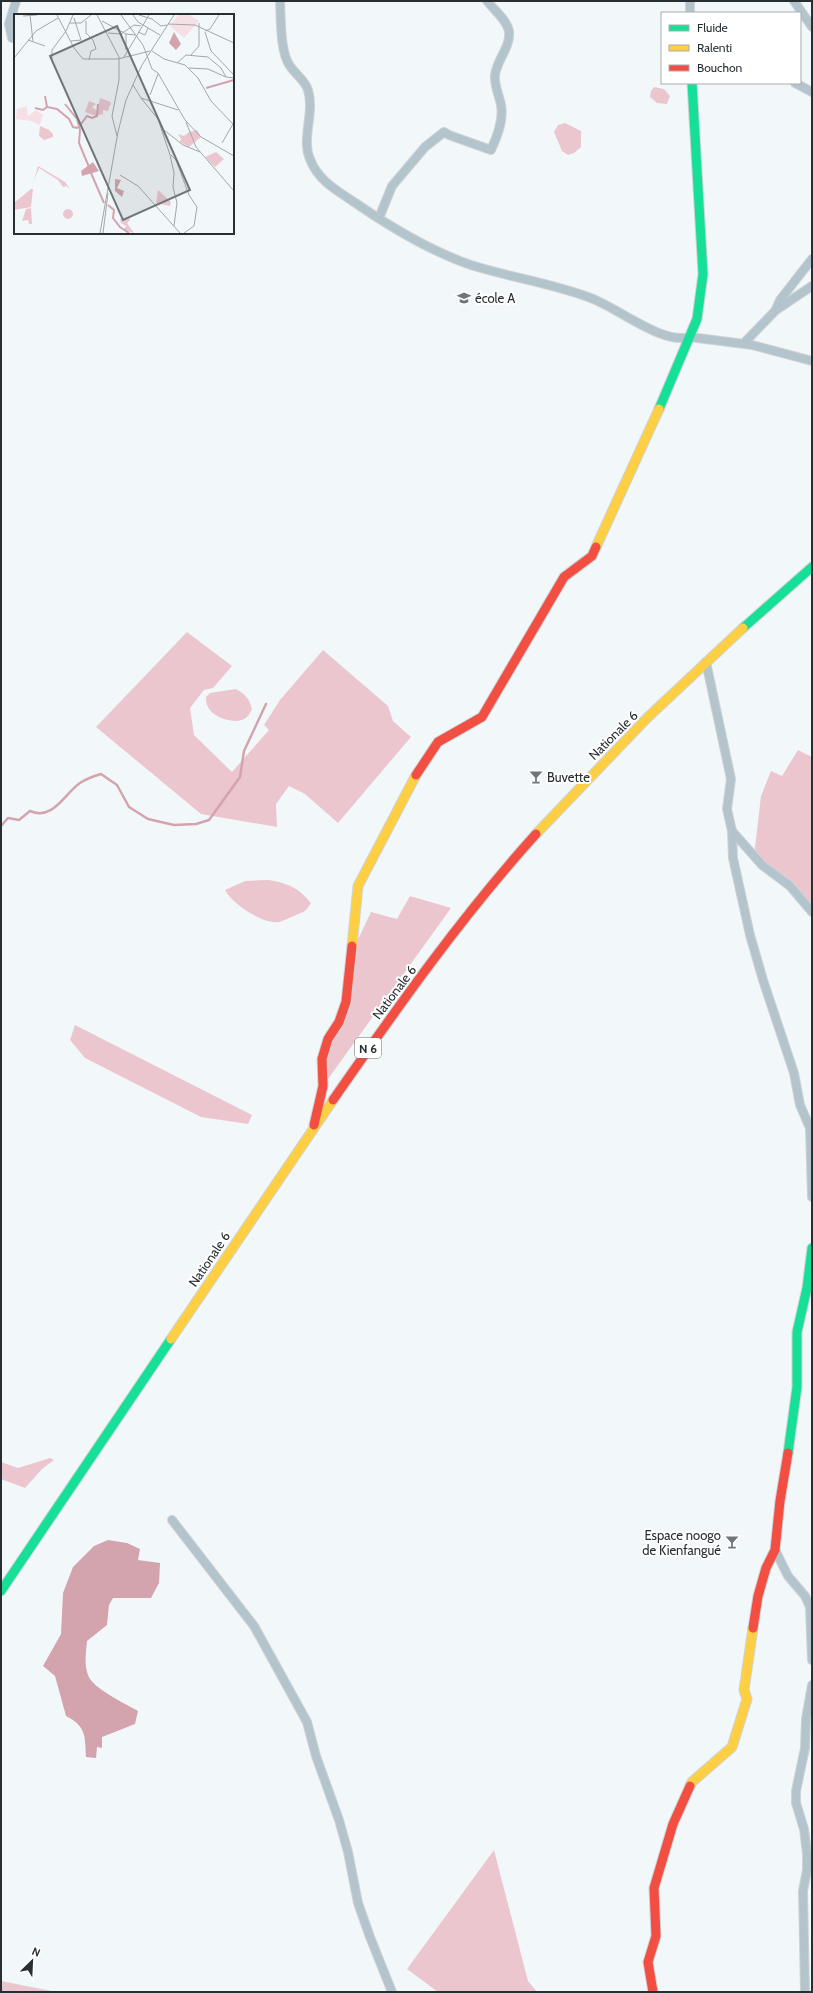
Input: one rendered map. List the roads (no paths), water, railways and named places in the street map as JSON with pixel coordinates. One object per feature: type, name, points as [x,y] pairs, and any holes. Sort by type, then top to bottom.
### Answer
[{"type":"street","points":[[12,38],[9,24],[10,14],[16,1]]},
{"type":"street","points":[[280,1],[281,24],[286,57],[289,66],[304,81],[308,90],[311,110],[306,144],[310,159],[322,179],[379,218],[429,248],[470,264],[589,297],[654,331],[681,340],[690,337],[744,343],[812,361]]},
{"type":"street","points":[[379,218],[392,186],[425,147],[444,132],[491,150],[497,136],[502,107],[495,84],[496,74],[506,48],[509,33],[508,26],[488,1]]},
{"type":"street","points":[[690,1],[690,12]]},
{"type":"street","points":[[794,1],[812,27]]},
{"type":"street","points":[[313,1130],[323,1086],[322,1059],[328,1040],[338,1022],[346,1002],[358,886],[410,784],[438,742],[482,717],[564,577],[592,556],[647,436],[698,319],[703,274],[692,84]]},
{"type":"street","points":[[797,84],[812,92]]},
{"type":"street","points":[[776,310],[780,300],[812,260]]},
{"type":"street","points":[[744,343],[776,310],[812,286]]},
{"type":"street","name":"Nationale 6","points":[[1,1591],[386,1024],[494,883],[633,731],[706,662],[812,567]]},
{"type":"street","points":[[706,662],[731,779],[727,809],[732,831],[733,858],[750,936],[792,1067],[800,1105],[810,1128],[812,1196]]},
{"type":"street","points":[[732,831],[762,865],[790,886],[812,912]]},
{"type":"street","points":[[653,1992],[648,1962],[656,1936],[654,1888],[673,1824],[692,1782],[732,1747],[747,1699],[744,1690],[758,1596],[766,1568],[775,1550],[780,1501],[793,1425],[797,1387],[797,1332],[807,1288],[812,1248]]},
{"type":"street","points":[[172,1520],[254,1626],[307,1722],[316,1756],[341,1827],[358,1903],[392,1992]]},
{"type":"street","points":[[775,1550],[788,1576],[805,1596],[810,1607],[812,1660]]},
{"type":"street","points":[[805,1992],[803,1891],[807,1870],[807,1854],[804,1828],[796,1802],[796,1791],[805,1748],[806,1719],[812,1685]]},
{"type":"waterway","points":[[1,826],[8,818],[19,820],[30,811],[38,813],[52,809],[80,783],[101,774],[117,785],[129,807],[148,819],[174,825],[196,824],[209,820],[240,777],[244,751],[266,704]]},
{"type":"place","name":"école A","points":[[464,298]]},
{"type":"place","name":"Buvette","points":[[536,777]]},
{"type":"place","name":"Espace noogo de Kienfangué","points":[[732,1542]]}]
